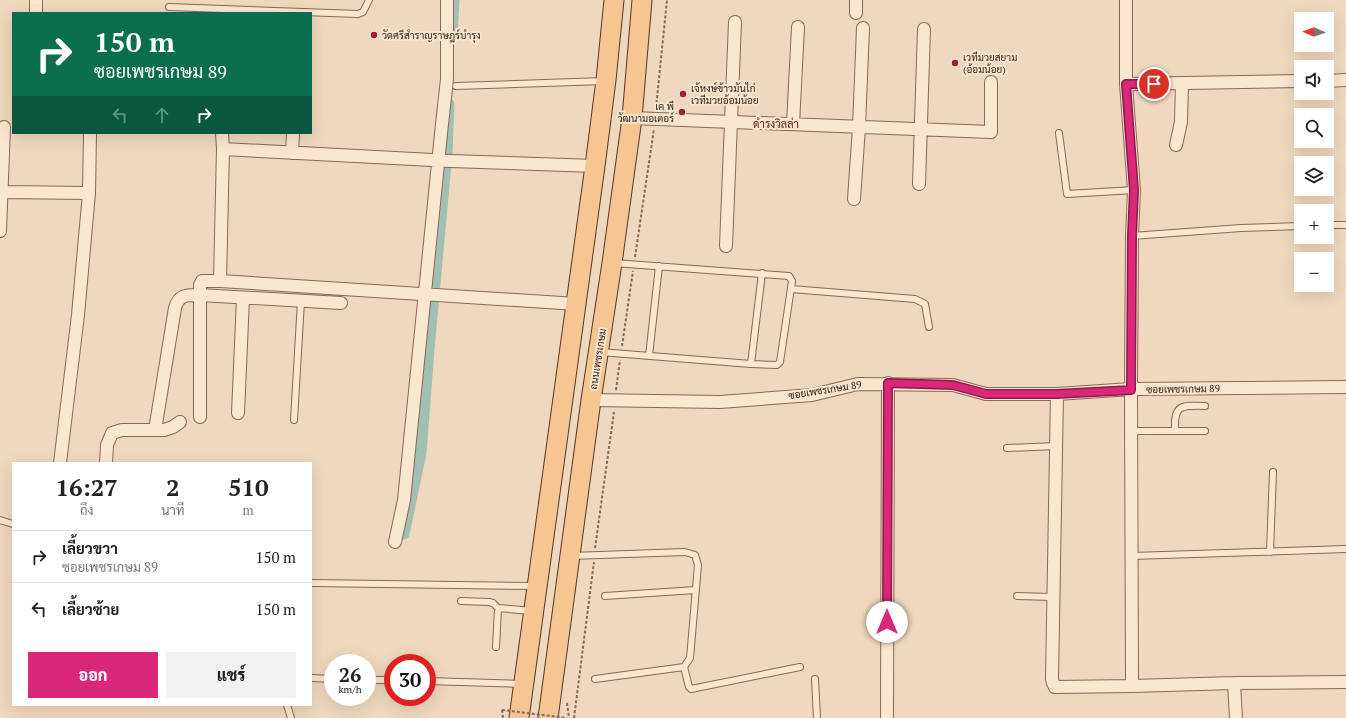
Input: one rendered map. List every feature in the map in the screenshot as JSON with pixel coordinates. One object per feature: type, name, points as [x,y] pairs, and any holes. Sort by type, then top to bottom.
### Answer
[{"type":"main road","points":[[519,718],[577,304],[606,80],[614,0]]},
{"type":"main road","name":"ถนนเพชรเกษม","points":[[548,718],[632,118],[642,0]]},
{"type":"main road","points":[[610,42],[639,42]]},
{"type":"street","points":[[36,0],[36,12]]},
{"type":"street","points":[[395,542],[404,500],[430,295],[443,160],[447,0]]},
{"type":"street","points":[[856,0],[856,13]]},
{"type":"street","points":[[1126,0],[1126,84],[1134,190],[1132,236],[1131,390],[1132,686]]},
{"type":"street","points":[[726,246],[735,22]]},
{"type":"street","points":[[793,124],[798,27]]},
{"type":"street","points":[[854,199],[859,127],[862,28]]},
{"type":"street","points":[[919,184],[922,129],[924,29]]},
{"type":"street","points":[[1334,81],[1346,80]]},
{"type":"street","points":[[1126,84],[1294,81]]},
{"type":"street","points":[[632,118],[991,132],[991,82]]},
{"type":"street","points":[[1176,144],[1181,122],[1182,83]]},
{"type":"street","points":[[0,231],[4,127]]},
{"type":"street","points":[[60,462],[77,322],[89,192],[90,134]]},
{"type":"street","points":[[220,281],[222,134]]},
{"type":"street","points":[[292,153],[293,134]]},
{"type":"street","points":[[223,149],[595,166]]},
{"type":"street","points":[[2,192],[89,192]]},
{"type":"street","points":[[200,417],[200,285],[202,281],[577,304]]},
{"type":"street","points":[[155,430],[177,303],[182,297],[200,295],[342,303]]},
{"type":"street","points":[[238,413],[243,298]]},
{"type":"street","points":[[887,718],[888,383]]},
{"type":"street","name":"ซอยเพชรเกษม 89","points":[[592,400],[720,402],[812,394],[858,384],[888,383],[953,385],[986,394],[1057,394],[1131,390],[1346,387]]},
{"type":"street","points":[[1057,394],[1052,679],[1055,687],[1346,682]]},
{"type":"street","points":[[106,462],[107,445],[112,433],[122,430],[164,430],[173,427],[180,422]]},
{"type":"street","points":[[1234,683],[1236,718]]},
{"type":"lane","points":[[312,12],[358,14],[363,12],[369,0]]},
{"type":"lane","points":[[169,7],[304,12]]},
{"type":"lane","points":[[456,86],[606,80]]},
{"type":"lane","points":[[1059,133],[1067,194],[1134,190]]},
{"type":"lane","points":[[1334,225],[1346,225]]},
{"type":"lane","points":[[1132,236],[1241,228],[1294,226]]},
{"type":"lane","points":[[599,352],[775,366],[780,362],[791,289],[792,281],[789,276],[612,262]]},
{"type":"lane","points":[[649,356],[659,266]]},
{"type":"lane","points":[[751,364],[762,273]]},
{"type":"lane","points":[[791,289],[914,299],[925,304],[928,327]]},
{"type":"lane","points":[[294,420],[300,301]]},
{"type":"lane","points":[[1175,432],[1174,419],[1176,412],[1181,408],[1188,406],[1205,406]]},
{"type":"lane","points":[[1131,432],[1205,431]]},
{"type":"lane","points":[[1007,448],[1056,446]]},
{"type":"lane","points":[[1270,552],[1273,472]]},
{"type":"lane","points":[[0,520],[12,524]]},
{"type":"lane","points":[[1132,556],[1346,549]]},
{"type":"lane","points":[[570,556],[685,552],[696,555],[698,566],[690,658],[684,667],[595,679]]},
{"type":"lane","points":[[312,583],[538,586]]},
{"type":"lane","points":[[604,596],[696,590]]},
{"type":"lane","points":[[1017,596],[1054,597]]},
{"type":"lane","points":[[461,600],[489,602],[493,603],[498,608],[534,611]]},
{"type":"lane","points":[[496,647],[498,608]]},
{"type":"lane","points":[[684,667],[691,689],[800,667]]},
{"type":"lane","points":[[312,678],[324,679]]},
{"type":"lane","points":[[815,679],[817,718]]},
{"type":"lane","points":[[436,681],[524,684]]},
{"type":"lane","points":[[287,706],[291,718]]},
{"type":"path","points":[[503,718],[502,710],[568,718],[567,703]]},
{"type":"waterway","points":[[452,37],[454,0]]},
{"type":"waterway","points":[[404,534],[421,453],[447,153],[449,104]]},
{"type":"place","name":"วัดศรีสําราญราษฎร์บํารุง","points":[[374,35]]},
{"type":"place","name":"เวทีมวยสยาม (อ้อมน้อย)","points":[[955,63]]},
{"type":"place","name":"เจ้หงษ์ข้าวมันไก่ เวทีมวยอ้อมน้อย","points":[[683,94]]},
{"type":"place","name":"เค พี วัฒนามอเตอร์","points":[[682,112]]},
{"type":"district","name":"ดำรงวิลล่า","points":[[776,124]]},
{"type":"route","points":[[887,622],[888,383],[953,385],[986,394],[1057,394],[1131,390],[1132,236],[1134,190],[1126,84],[1154,84]]}]
